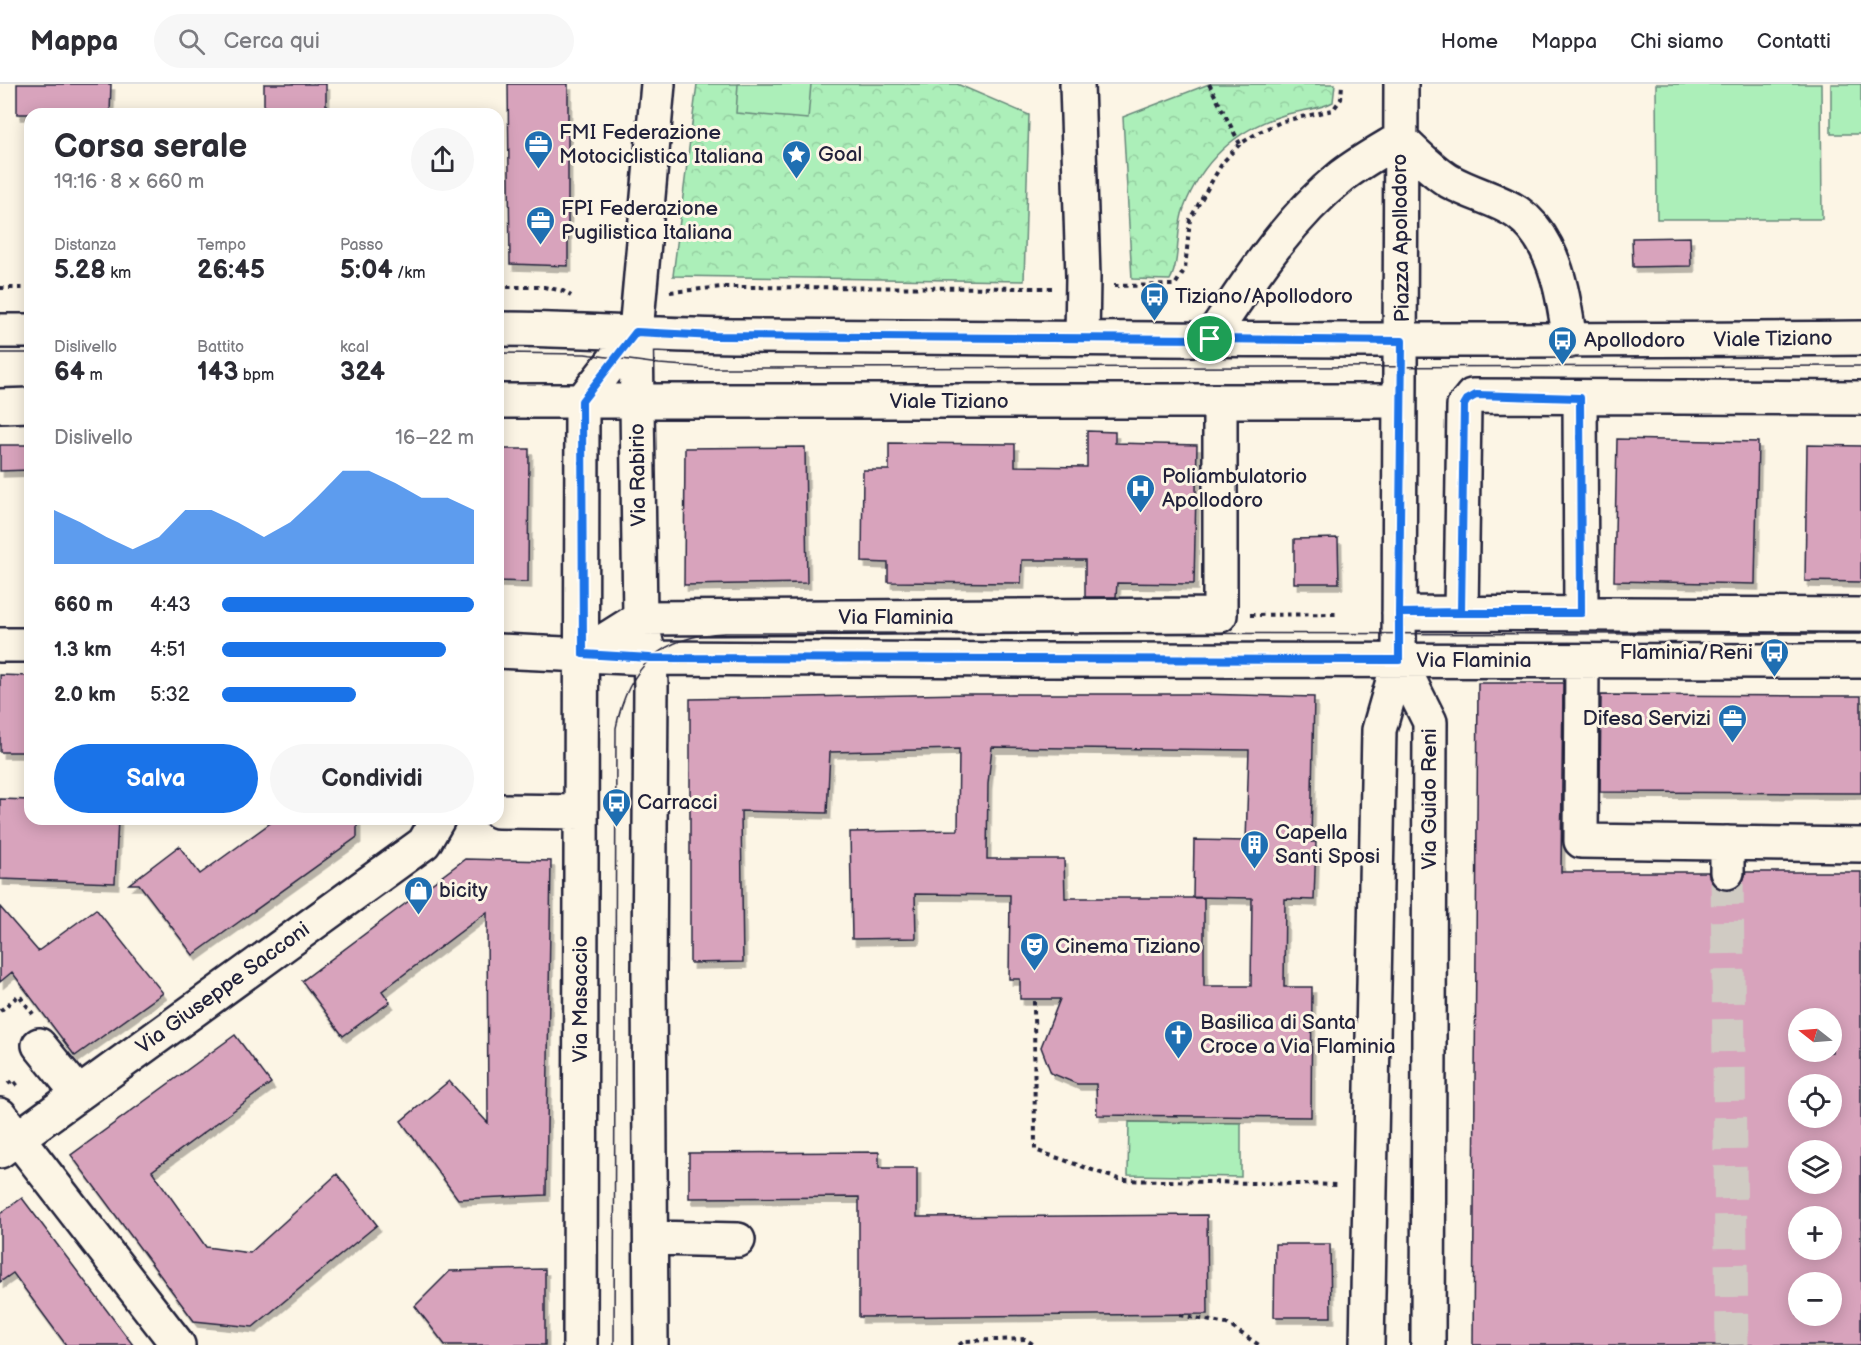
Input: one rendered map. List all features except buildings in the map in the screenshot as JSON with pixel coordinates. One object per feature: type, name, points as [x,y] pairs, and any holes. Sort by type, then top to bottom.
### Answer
[{"type":"street","name":"Via Rabirio","points":[[652,1238],[650,658],[640,618],[636,332],[650,295],[658,84]]},
{"type":"street","points":[[1077,84],[1083,277],[1082,338]]},
{"type":"street","points":[[1400,139],[1401,84]]},
{"type":"street","name":"Piazza Apollodoro","points":[[1210,339],[1277,243],[1301,214],[1342,176],[1400,139]]},
{"type":"street","name":"Piazza Apollodoro","points":[[1399,660],[1402,341],[1400,139]]},
{"type":"street","name":"Piazza Apollodoro","points":[[1400,139],[1449,181],[1496,199],[1532,226],[1545,244],[1556,269],[1570,341]]},
{"type":"street","name":"Viale Tiziano","points":[[504,329],[715,336],[1402,341],[1861,338]]},
{"type":"street","points":[[0,331],[24,331]]},
{"type":"street","points":[[583,654],[582,401],[636,332]]},
{"type":"street","points":[[1461,612],[1464,405],[1474,396],[1861,398]]},
{"type":"street","points":[[1580,398],[1581,613]]},
{"type":"street","name":"Viale Tiziano","points":[[504,401],[1400,400]]},
{"type":"street","points":[[1220,401],[1220,615]]},
{"type":"street","points":[[0,406],[24,405]]},
{"type":"street","points":[[1399,613],[1861,615]]},
{"type":"street","name":"Via Flaminia","points":[[640,618],[1220,615]]},
{"type":"street","points":[[583,654],[640,618]]},
{"type":"street","points":[[0,645],[24,645]]},
{"type":"street","name":"Via Flaminia","points":[[504,651],[650,658],[1861,661]]},
{"type":"street","name":"Via Masaccio","points":[[580,1345],[583,654]]},
{"type":"street","points":[[1367,1345],[1379,730],[1399,660]]},
{"type":"street","name":"Via Guido Reni","points":[[1399,660],[1430,722],[1428,1345]]},
{"type":"street","points":[[1582,661],[1581,841],[1727,858],[1861,845]]},
{"type":"street","points":[[504,811],[581,812]]},
{"type":"street","name":"Via Giuseppe Sacconi","points":[[6,1134],[78,1094],[423,843],[434,825]]},
{"type":"street","points":[[39,1045],[78,1094]]},
{"type":"street","points":[[6,1134],[178,1345]]},
{"type":"street","points":[[651,1345],[652,1238],[738,1240]]},
{"type":"path","points":[[1209,84],[1240,144]]},
{"type":"path","points":[[1119,286],[1175,285],[1185,269],[1190,219],[1223,162],[1240,144],[1282,121],[1333,110],[1341,99],[1342,84]]},
{"type":"path","points":[[504,287],[544,287],[563,291],[567,296]]},
{"type":"path","points":[[650,295],[688,289],[723,287],[1048,288]]},
{"type":"path","points":[[0,288],[24,288]]},
{"type":"path","points":[[1220,615],[1337,614]]},
{"type":"path","points":[[1035,1001],[1035,1150],[1121,1180],[1370,1186]]},
{"type":"path","points":[[1180,1314],[1227,1324],[1258,1345]]},
{"type":"path","points":[[959,1345],[964,1341],[1025,1339],[1034,1345]]},
{"type":"green space","points":[[697,84],[957,84],[1029,115],[1024,281],[673,276]]},
{"type":"green space","points":[[738,84],[811,84],[808,119],[736,113]]},
{"type":"green space","points":[[1209,84],[1335,84],[1333,102],[1267,121],[1236,138],[1222,150],[1200,176],[1184,208],[1176,263],[1170,280],[1132,279],[1123,117]]},
{"type":"green space","points":[[1656,84],[1821,84],[1822,219],[1657,219]]},
{"type":"green space","points":[[1831,84],[1861,84],[1861,134],[1831,134]]},
{"type":"green space","points":[[1129,1122],[1241,1123],[1241,1177],[1128,1175]]},
{"type":"tunnel","points":[[1727,872],[1732,1345]]},
{"type":"tram line","points":[[0,353],[24,353]]},
{"type":"tram line","points":[[504,353],[585,354],[659,364],[713,368],[1861,366]]},
{"type":"tram line","points":[[614,1345],[616,728],[629,687],[651,658],[666,648],[683,640],[725,633],[1861,634]]},
{"type":"place","name":"FMI Federazione Motociclistica Italiana","points":[[538,170]]},
{"type":"place","name":"Goal","points":[[797,180]]},
{"type":"place","name":"FPI Federazione Pugilistica Italiana","points":[[540,246]]},
{"type":"place","name":"Tiziano/Apollodoro","points":[[1154,322]]},
{"type":"place","name":"Apollodoro","points":[[1563,366]]},
{"type":"place","name":"Poliambulatorio Apollodoro","points":[[1141,514]]},
{"type":"place","name":"Flaminia/Reni","points":[[1774,678]]},
{"type":"place","name":"Difesa Servizi","points":[[1732,744]]},
{"type":"place","name":"Carracci","points":[[616,828]]},
{"type":"place","name":"Capella Santi Sposi","points":[[1254,870]]},
{"type":"place","name":"bicity","points":[[418,916]]},
{"type":"place","name":"Cinema Tiziano","points":[[1034,972]]},
{"type":"place","name":"Basilica di Santa Croce a Via Flaminia","points":[[1179,1060]]},
{"type":"route","points":[[1210,339],[715,336],[636,332],[582,401],[583,654],[650,658],[1399,660],[1399,613],[1461,612],[1464,405],[1467,400],[1476,395],[1580,398],[1581,613],[1399,613],[1402,341],[1210,339]]}]
